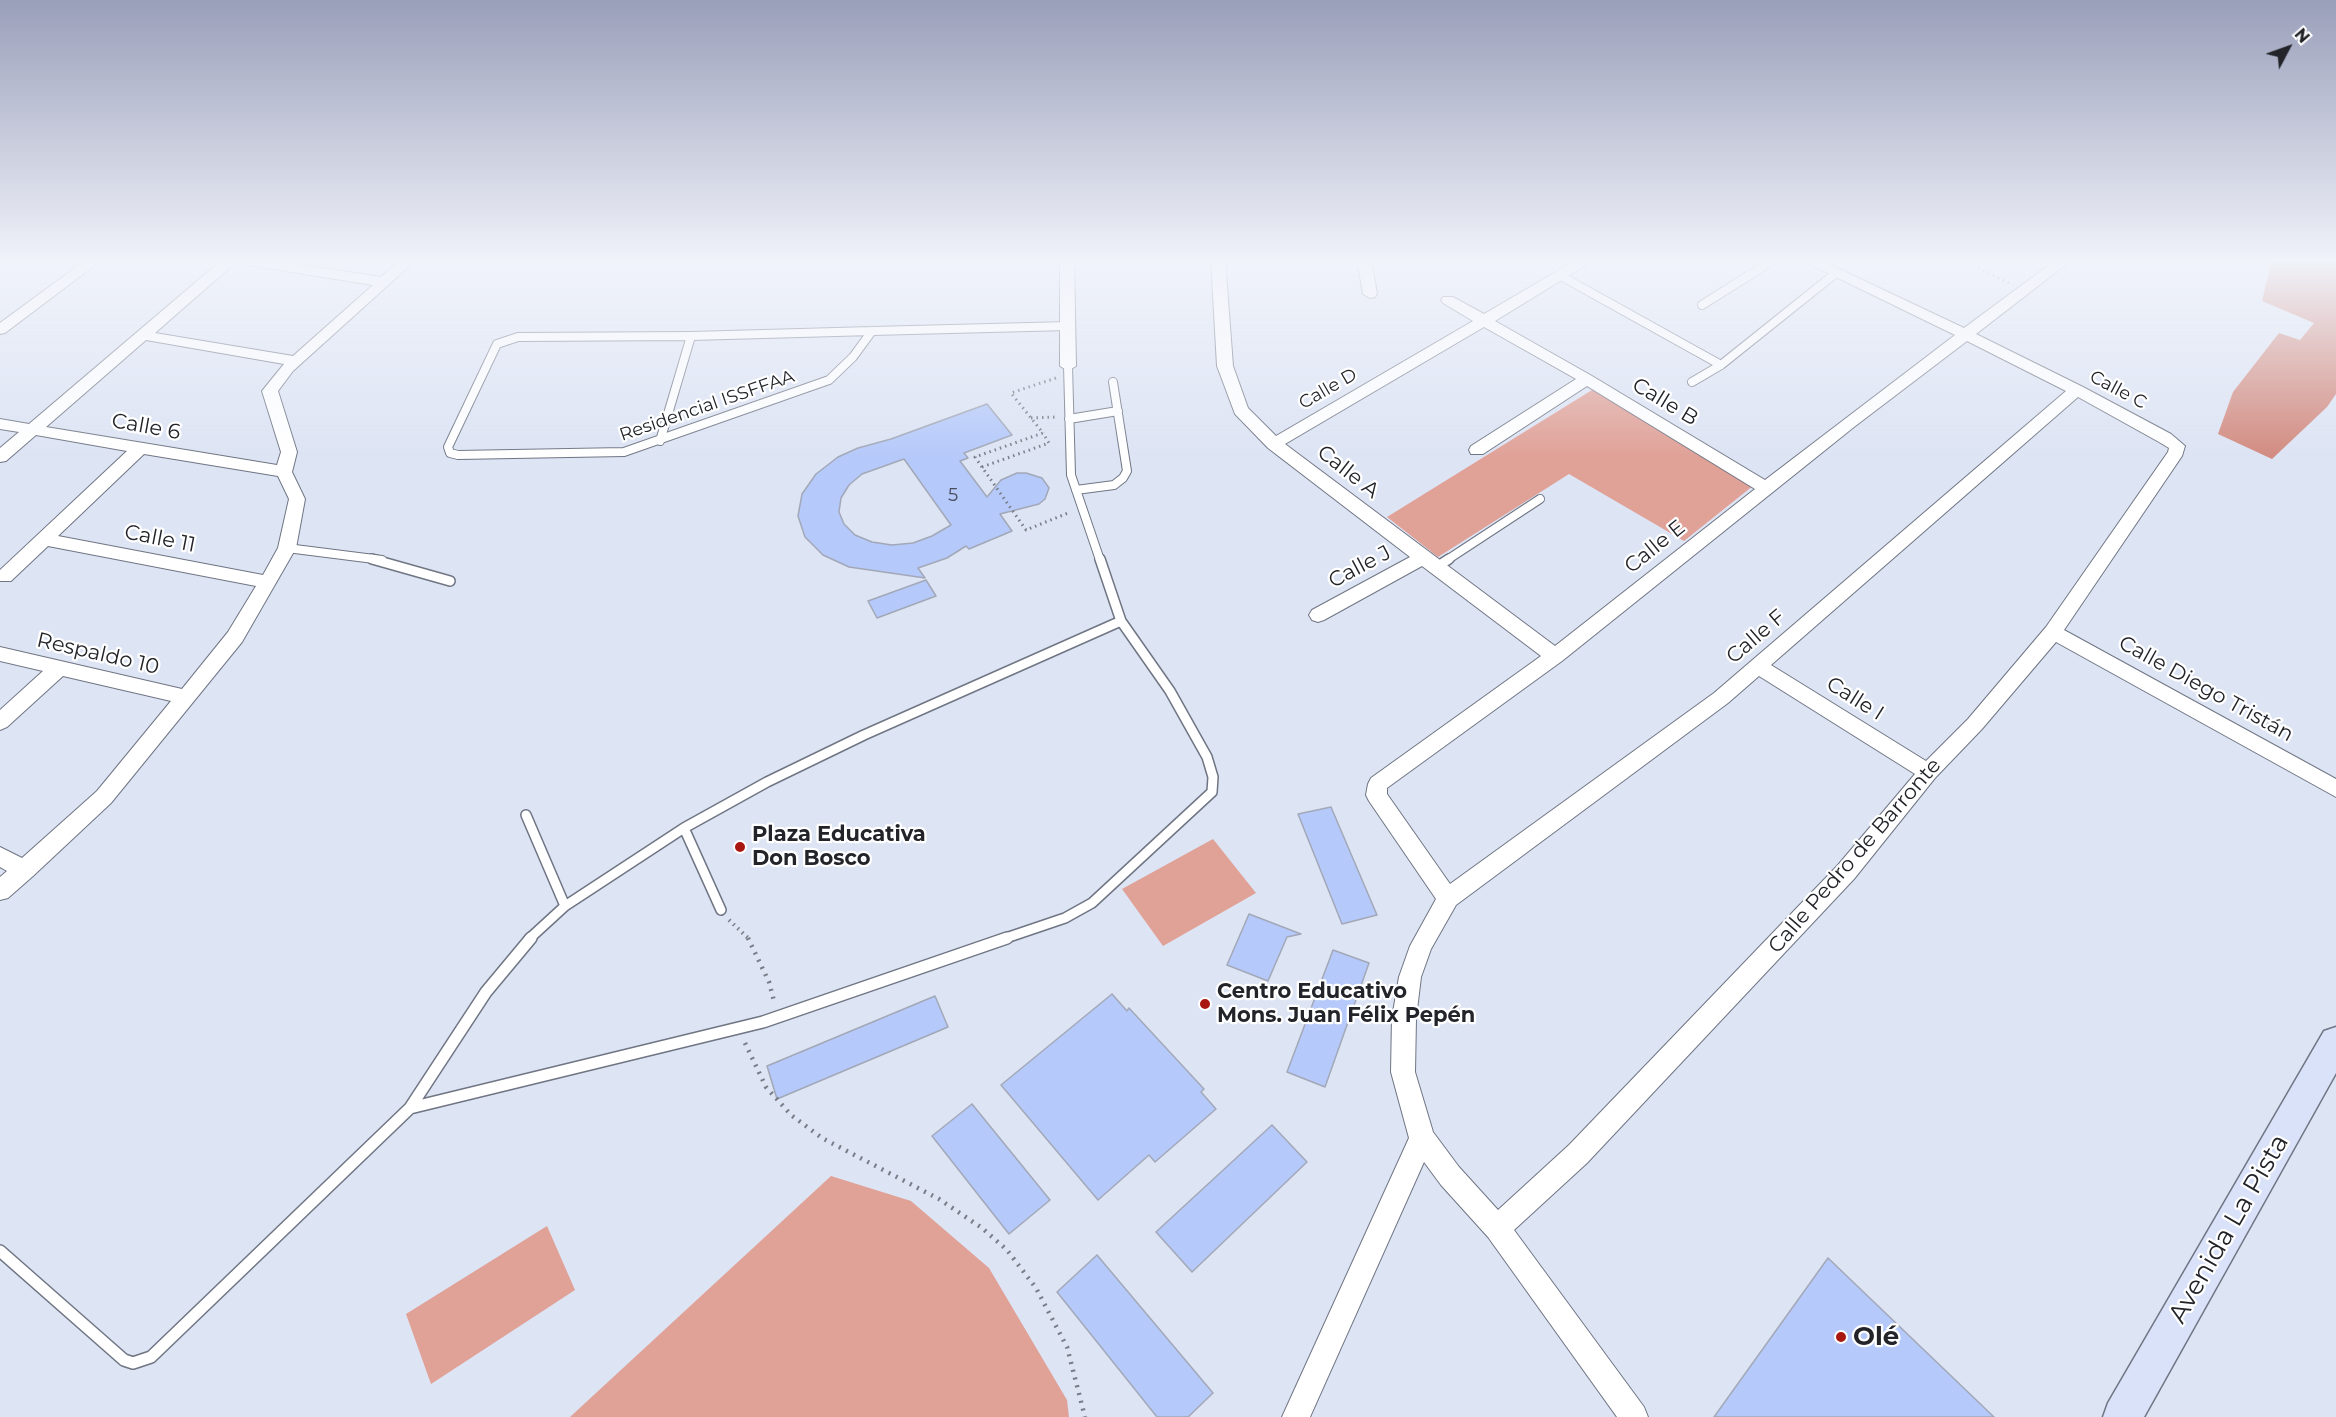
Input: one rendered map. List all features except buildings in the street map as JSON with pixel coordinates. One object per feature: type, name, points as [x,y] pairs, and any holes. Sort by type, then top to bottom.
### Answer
[{"type":"main road","name":"Avenida La Pista","points":[[2122,1417],[2336,1042]]},
{"type":"street","points":[[0,457],[154,325]]},
{"type":"street","points":[[0,891],[104,797],[236,637],[287,548],[297,499],[284,472],[289,452],[270,391],[296,361],[336,325]]},
{"type":"street","name":"Calle A","points":[[1222,325],[1225,366],[1241,410],[1274,444],[1555,656]]},
{"type":"street","name":"Calle D","points":[[1274,444],[1476,325]]},
{"type":"street","name":"Calle B","points":[[1494,325],[1766,488]]},
{"type":"street","name":"Calle C","points":[[1946,325],[2077,390],[2165,438],[2176,446],[2176,453]]},
{"type":"street","name":"Calle E","points":[[1448,898],[1376,795],[1378,784],[1555,656],[1848,423],[1980,325]]},
{"type":"street","points":[[1068,326],[1068,370]]},
{"type":"street","points":[[142,335],[296,361]]},
{"type":"street","points":[[1477,450],[1587,380]]},
{"type":"street","name":"Calle F","points":[[1448,898],[1721,698],[2077,390]]},
{"type":"street","name":"Calle 6","points":[[0,424],[284,472]]},
{"type":"street","points":[[5,576],[139,449]]},
{"type":"street","name":"Calle Pedro de Barronte","points":[[1497,1228],[1578,1154],[1846,873],[1928,772],[2027,666],[2053,632],[2176,453]]},
{"type":"street","name":"Calle 11","points":[[44,539],[268,582]]},
{"type":"street","name":"Calle J","points":[[1318,615],[1429,563]]},
{"type":"street","name":"Calle Diego Tristán","points":[[2053,632],[2336,789]]},
{"type":"street","name":"Respaldo 10","points":[[0,654],[186,698]]},
{"type":"street","name":"Calle I","points":[[1757,666],[1928,772]]},
{"type":"street","points":[[0,722],[59,668]]},
{"type":"street","points":[[0,856],[25,870]]},
{"type":"street","points":[[1448,898],[1420,946],[1410,977],[1404,1018],[1402,1072],[1422,1138],[1450,1176],[1497,1228],[1634,1417]]},
{"type":"street","points":[[1296,1417],[1422,1138]]},
{"type":"lane","points":[[1648,325],[1721,366]]},
{"type":"lane","points":[[1692,382],[1721,366],[1772,325]]},
{"type":"lane","name":"Residencial ISSFFAA","points":[[872,331],[853,357],[829,380],[624,453],[458,455],[450,453],[448,447],[497,344],[518,337],[691,336],[872,331],[1068,326]]},
{"type":"lane","points":[[660,441],[691,336]]},
{"type":"lane","points":[[410,1108],[779,1016],[1065,918],[1092,903],[1212,792],[1214,777],[1207,757],[1170,691],[1121,621],[1076,490],[1071,475],[1068,370]]},
{"type":"lane","points":[[1076,490],[1114,485],[1123,478],[1127,471],[1113,382]]},
{"type":"lane","points":[[1069,417],[1118,411]]},
{"type":"lane","points":[[1429,563],[1540,500]]},
{"type":"lane","points":[[287,548],[381,561],[450,581]]},
{"type":"lane","points":[[0,1251],[124,1360],[134,1363],[141,1362],[160,1349],[410,1108],[486,992],[521,947],[565,906],[684,828],[767,782],[864,735],[1121,621]]},
{"type":"lane","points":[[526,815],[565,906]]},
{"type":"lane","points":[[684,828],[721,910]]},
{"type":"path","points":[[982,467],[1049,443],[1011,393],[1068,370]]},
{"type":"path","points":[[1031,418],[1069,417]]},
{"type":"path","points":[[1042,433],[975,457],[1026,530],[1082,507]]},
{"type":"path","points":[[721,910],[748,937],[769,982],[779,1016]]},
{"type":"path","points":[[741,1027],[753,1062],[766,1087],[790,1115],[822,1138],[939,1199],[982,1228],[1007,1250],[1036,1288],[1066,1347],[1083,1401],[1085,1417]]},
{"type":"shaded area","points":[[2312,325],[2336,325],[2336,394],[2327,407],[2272,459],[2218,434],[2233,392],[2279,333],[2300,340]]},
{"type":"shaded area","points":[[1592,390],[1754,485],[1684,541],[1569,474],[1438,557],[1387,517]]},
{"type":"shaded area","points":[[1213,839],[1256,893],[1163,946],[1122,889]]},
{"type":"shaded area","points":[[831,1176],[911,1201],[989,1268],[1067,1400],[1069,1417],[570,1417]]},
{"type":"shaded area","points":[[547,1226],[575,1290],[431,1384],[406,1314]]},
{"type":"place","name":"Plaza Educativa Don Bosco","points":[[740,847]]},
{"type":"place","name":"Centro Educativo Mons. Juan Félix Pepén","points":[[1205,1004]]},
{"type":"place","name":"Olé","points":[[1841,1337]]}]
